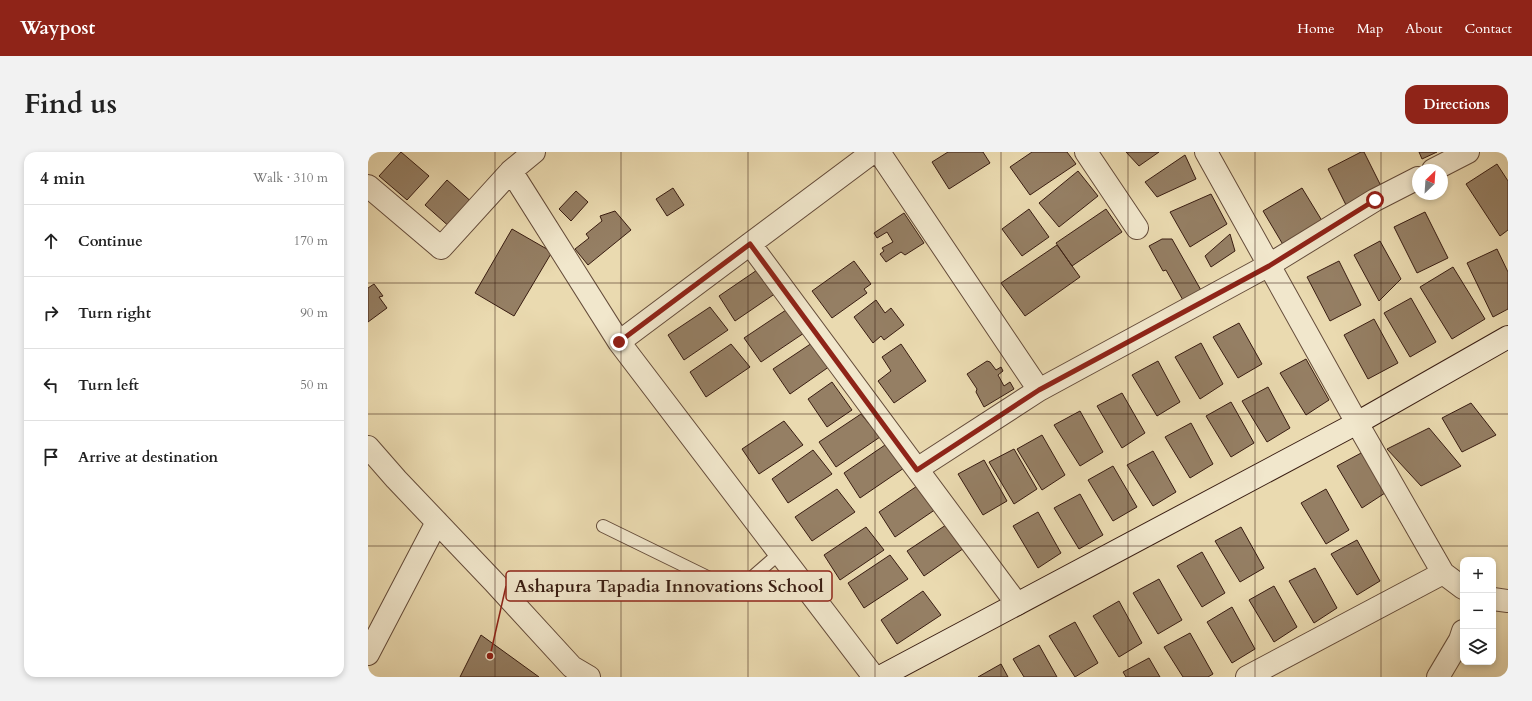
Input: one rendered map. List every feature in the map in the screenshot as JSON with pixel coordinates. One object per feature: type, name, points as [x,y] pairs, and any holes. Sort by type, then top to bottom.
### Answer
[{"type":"street","points":[[368,186],[441,248],[511,171],[534,152]]},
{"type":"street","points":[[1086,152],[1137,228]]},
{"type":"street","points":[[1206,152],[1357,423],[1443,573],[1460,586]]},
{"type":"street","points":[[1445,164],[1468,152]]},
{"type":"street","points":[[619,342],[750,244],[885,155],[1039,390]]},
{"type":"street","points":[[511,171],[619,342],[874,677]]},
{"type":"street","points":[[917,470],[1039,390],[1269,266],[1375,200],[1412,181]]},
{"type":"street","points":[[750,244],[1017,604]]},
{"type":"street","points":[[880,677],[1357,423],[1508,337]]},
{"type":"street","points":[[368,447],[396,479],[572,667],[589,677]]},
{"type":"street","points":[[368,654],[437,522]]},
{"type":"street","points":[[1247,677],[1443,573]]},
{"type":"street","points":[[1496,599],[1508,601]]},
{"type":"street","points":[[1438,677],[1460,640]]},
{"type":"lane","points":[[603,526],[732,589],[738,589],[742,586],[780,553]]},
{"type":"building","points":[[401,152],[429,176],[407,200],[379,176]]},
{"type":"building","points":[[948,152],[983,152],[990,163],[949,189],[932,162]]},
{"type":"building","points":[[1032,152],[1067,152],[1076,164],[1030,195],[1010,167]]},
{"type":"building","points":[[1126,152],[1159,152],[1139,166]]},
{"type":"building","points":[[1361,152],[1364,152],[1382,188],[1346,205],[1328,169]]},
{"type":"building","points":[[1419,152],[1437,152],[1422,159]]},
{"type":"building","points":[[1185,155],[1196,179],[1157,197],[1145,182]]},
{"type":"building","points":[[1497,164],[1508,181],[1508,230],[1500,236],[1466,184]]},
{"type":"building","points":[[1078,171],[1098,196],[1059,227],[1039,203]]},
{"type":"building","points":[[447,180],[474,204],[452,229],[425,205]]},
{"type":"building","points":[[673,188],[684,205],[667,216],[656,199]]},
{"type":"building","points":[[1302,188],[1324,224],[1285,248],[1263,211]]},
{"type":"building","points":[[576,191],[588,202],[571,221],[559,209]]},
{"type":"building","points":[[1211,194],[1227,224],[1190,247],[1170,212]]},
{"type":"building","points":[[1029,209],[1049,237],[1022,256],[1002,229]]},
{"type":"building","points":[[1106,209],[1122,232],[1072,266],[1056,243]]},
{"type":"building","points":[[615,211],[631,230],[588,265],[575,249],[589,238],[586,234],[602,221],[600,216]]},
{"type":"building","points":[[1425,212],[1448,258],[1417,273],[1394,227]]},
{"type":"building","points":[[904,213],[924,243],[905,255],[901,252],[886,262],[880,254],[884,251],[882,248],[893,242],[887,232],[877,238],[874,233]]},
{"type":"building","points":[[512,229],[552,252],[514,316],[475,293]]},
{"type":"building","points":[[1230,234],[1235,251],[1211,267],[1205,256]]},
{"type":"building","points":[[1162,239],[1172,239],[1206,299],[1188,309],[1166,270],[1163,271],[1149,246]]},
{"type":"building","points":[[1380,241],[1401,279],[1379,301],[1354,255]]},
{"type":"building","points":[[1057,245],[1080,277],[1025,316],[1001,283]]},
{"type":"building","points":[[1497,249],[1508,272],[1508,309],[1493,317],[1467,263]]},
{"type":"building","points":[[854,261],[871,284],[864,289],[867,293],[832,318],[812,291]]},
{"type":"building","points":[[1339,261],[1361,305],[1330,321],[1307,277]]},
{"type":"building","points":[[1453,267],[1485,319],[1452,339],[1420,287]]},
{"type":"building","points":[[760,268],[779,291],[735,321],[719,296]]},
{"type":"building","points":[[374,284],[383,296],[379,297],[387,308],[368,322],[368,288]]},
{"type":"building","points":[[1411,298],[1436,342],[1410,357],[1384,313]]},
{"type":"building","points":[[876,300],[885,313],[891,308],[904,325],[884,340],[881,336],[873,343],[854,317]]},
{"type":"building","points":[[710,307],[728,330],[684,360],[668,335]]},
{"type":"building","points":[[786,310],[804,333],[761,362],[744,338]]},
{"type":"building","points":[[1374,319],[1398,363],[1368,379],[1344,335]]},
{"type":"building","points":[[1239,323],[1262,364],[1238,378],[1213,337]]},
{"type":"building","points":[[815,341],[833,364],[790,394],[773,369]]},
{"type":"building","points":[[1201,343],[1223,384],[1200,399],[1175,357]]},
{"type":"building","points":[[731,344],[750,367],[706,397],[690,372]]},
{"type":"building","points":[[901,344],[926,381],[894,403],[878,381],[891,371],[882,357]]},
{"type":"building","points":[[1306,359],[1329,400],[1306,415],[1280,373]]},
{"type":"building","points":[[987,361],[990,362],[996,370],[1001,367],[1003,371],[998,375],[1004,386],[1010,382],[1014,389],[984,407],[976,392],[977,389],[967,374]]},
{"type":"building","points":[[1158,361],[1180,402],[1157,416],[1132,375]]},
{"type":"building","points":[[832,382],[852,410],[827,427],[808,399]]},
{"type":"building","points":[[1268,387],[1290,428],[1267,442],[1242,401]]},
{"type":"building","points":[[1122,393],[1145,433],[1122,448],[1097,406]]},
{"type":"building","points":[[1231,402],[1254,443],[1231,457],[1206,416]]},
{"type":"building","points":[[1471,403],[1496,435],[1462,452],[1442,418]]},
{"type":"building","points":[[1080,411],[1103,452],[1080,466],[1054,425]]},
{"type":"building","points":[[861,414],[880,437],[836,467],[819,442]]},
{"type":"building","points":[[784,421],[803,445],[759,474],[742,449]]},
{"type":"building","points":[[1191,423],[1213,464],[1190,478],[1165,437]]},
{"type":"building","points":[[1429,428],[1461,466],[1421,486],[1387,449]]},
{"type":"building","points":[[1042,435],[1065,475],[1042,490],[1017,449]]},
{"type":"building","points":[[885,445],[904,468],[860,498],[844,473]]},
{"type":"building","points":[[1014,449],[1037,489],[1014,504],[989,462]]},
{"type":"building","points":[[813,450],[832,474],[788,503],[772,479]]},
{"type":"building","points":[[1153,451],[1176,492],[1153,506],[1127,465]]},
{"type":"building","points":[[1363,452],[1385,493],[1362,508],[1337,466]]},
{"type":"building","points":[[984,460],[1007,501],[983,515],[958,474]]},
{"type":"building","points":[[1113,466],[1137,507],[1113,521],[1088,480]]},
{"type":"building","points":[[920,484],[939,507],[895,537],[879,512]]},
{"type":"building","points":[[837,489],[855,512],[812,541],[795,517]]},
{"type":"building","points":[[1326,489],[1349,530],[1326,544],[1301,503]]},
{"type":"building","points":[[1080,494],[1103,535],[1079,549],[1054,508]]},
{"type":"building","points":[[1038,512],[1061,553],[1038,568],[1013,526]]},
{"type":"building","points":[[949,523],[967,546],[924,576],[907,551]]},
{"type":"building","points":[[866,527],[884,550],[840,580],[824,555]]},
{"type":"building","points":[[1241,527],[1264,568],[1240,582],[1215,541]]},
{"type":"building","points":[[1357,540],[1380,581],[1357,595],[1331,554]]},
{"type":"building","points":[[1202,552],[1225,593],[1202,607],[1177,566]]},
{"type":"building","points":[[890,555],[908,579],[864,608],[848,583]]},
{"type":"building","points":[[1315,568],[1337,608],[1314,623],[1289,581]]},
{"type":"building","points":[[1159,579],[1182,620],[1158,634],[1133,593]]},
{"type":"building","points":[[1274,586],[1297,627],[1274,642],[1249,600]]},
{"type":"building","points":[[923,591],[941,615],[897,644],[881,620]]},
{"type":"building","points":[[1119,601],[1142,643],[1119,657],[1093,616]]},
{"type":"building","points":[[1232,607],[1255,649],[1232,663],[1207,622]]},
{"type":"building","points":[[1075,622],[1098,663],[1075,677],[1049,636]]},
{"type":"building","points":[[1190,633],[1213,674],[1208,677],[1183,677],[1164,647]]},
{"type":"building","points":[[481,635],[539,677],[460,677]]},
{"type":"building","points":[[1039,645],[1057,677],[1024,677],[1013,659]]},
{"type":"building","points":[[1149,658],[1160,677],[1126,677],[1123,672]]},
{"type":"building","points":[[1001,664],[1008,677],[978,677]]},
{"type":"place","name":"Ashapura Tapadia Innovations School","points":[[490,656]]},
{"type":"route","points":[[619,342],[750,244],[917,470],[1039,390],[1269,266],[1375,200]]}]
